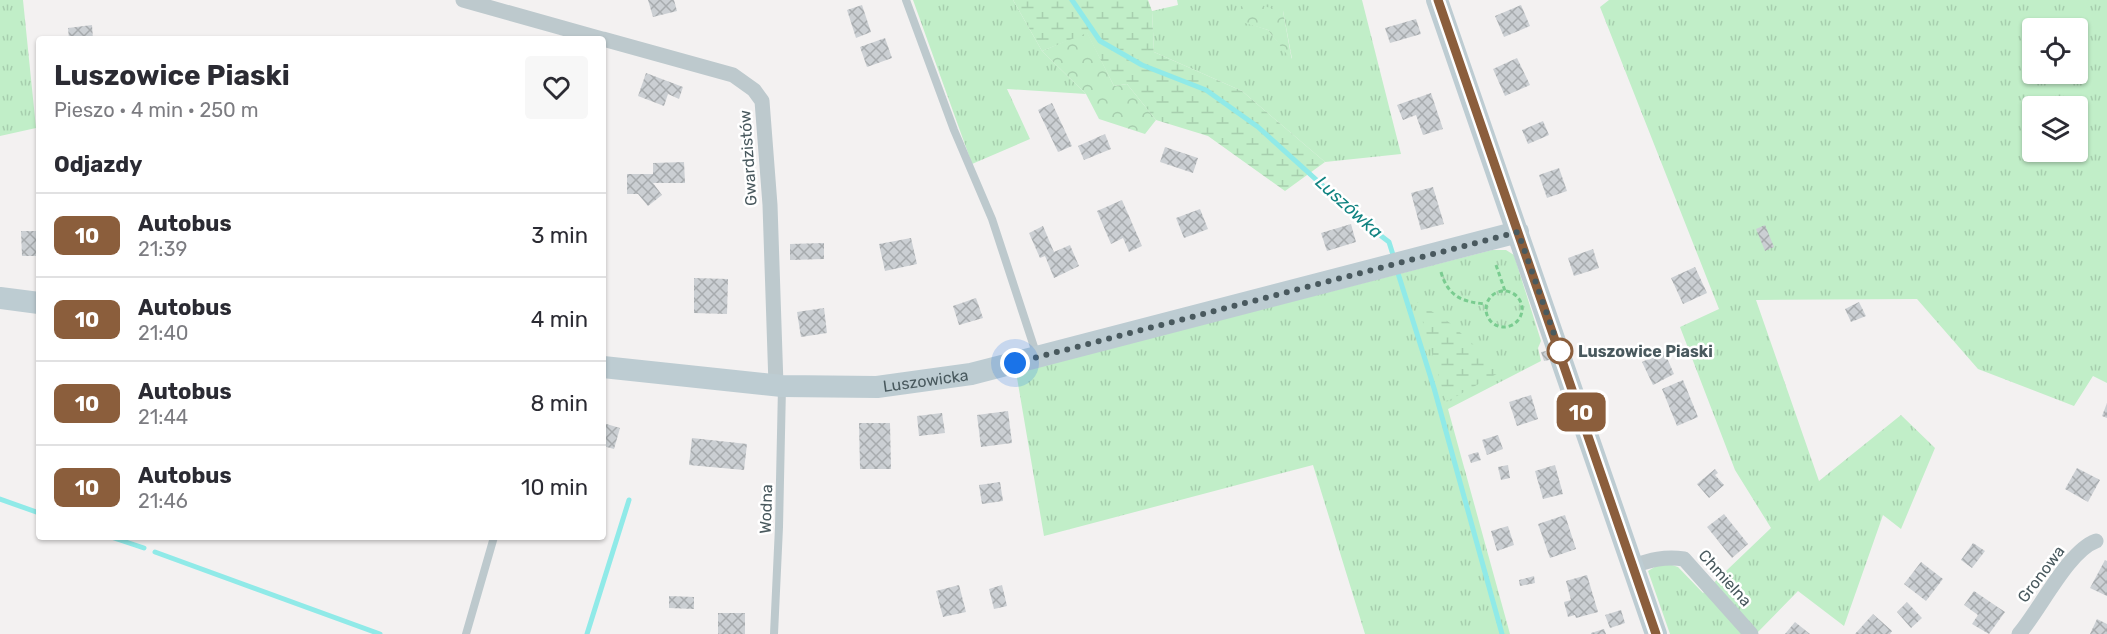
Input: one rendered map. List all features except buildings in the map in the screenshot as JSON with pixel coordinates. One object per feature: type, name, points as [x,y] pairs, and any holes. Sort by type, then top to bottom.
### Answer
[{"type":"street","name":"Gwardzistów","points":[[463,0],[591,36]]},
{"type":"street","points":[[1437,0],[1656,634]]},
{"type":"street","name":"Gwardzistów","points":[[606,40],[733,75],[746,83],[762,101],[779,385]]},
{"type":"street","name":"Luszowicka","points":[[606,366],[779,385],[877,387],[971,374],[1518,232]]},
{"type":"street","points":[[0,298],[36,303]]},
{"type":"street","name":"Gronowa","points":[[2019,634],[2058,579],[2086,545],[2096,541]]},
{"type":"street","name":"Chmielna","points":[[1633,566],[1658,558],[1684,559],[1751,634]]},
{"type":"lane","points":[[906,0],[954,130],[992,219],[1038,357]]},
{"type":"lane","name":"Wodna","points":[[774,634],[779,527],[779,385]]},
{"type":"lane","points":[[466,634],[493,540]]},
{"type":"path","points":[[1436,253],[1448,290],[1462,300],[1486,304]]},
{"type":"path","points":[[1497,265],[1504,291]]},
{"type":"path","points":[[1504,291],[1515,295],[1522,304],[1522,310],[1517,321],[1506,327],[1494,325],[1487,315],[1486,304],[1493,294],[1504,291]]},
{"type":"green space","points":[[0,0],[23,0],[36,128],[0,136]]},
{"type":"green space","points":[[913,0],[1013,0],[1042,51],[1086,94],[1007,89],[1030,139],[972,164]]},
{"type":"green space","points":[[1013,0],[1148,0],[1152,11],[1154,52],[1242,91],[1325,162],[1285,191],[1208,136],[1156,120],[1127,84],[1114,86],[1087,33],[1042,51]]},
{"type":"green space","points":[[1177,0],[1362,0],[1401,154],[1325,162],[1242,91],[1154,52],[1152,11],[1178,5]],"holes":[[[1283,11],[1292,59],[1268,30],[1229,17]]]},
{"type":"green space","points":[[1609,0],[2107,0],[2107,383],[2093,376],[2074,406],[1978,369],[1917,299],[1756,300],[1819,481],[1901,415],[1935,448],[1901,529],[1883,515],[1844,626],[1798,591],[1756,634],[1670,634],[1648,571],[1663,562],[1678,567],[1703,593],[1771,528],[1735,470],[1680,327],[1719,309],[1600,7]]},
{"type":"green space","points":[[1246,2],[1283,11],[1292,61],[1268,30],[1228,18]]},
{"type":"green space","points":[[1087,32],[1114,86],[1127,84],[1156,120],[1145,134],[1099,119],[1086,94],[1042,51]]},
{"type":"green space","points":[[1492,250],[1506,250],[1514,255],[1541,341],[1538,348],[1541,361],[1448,409],[1510,634],[1365,634],[1313,465],[1044,536],[1016,372]]},
{"type":"green space","points":[[1417,302],[1450,323],[1502,371],[1446,402]]},
{"type":"waterway","name":"Luszówka","points":[[1072,0],[1100,41],[1142,65],[1206,90],[1258,127],[1363,222],[1389,242],[1394,258]]},
{"type":"waterway","name":"Luszówka","points":[[1397,270],[1434,388],[1502,634]]},
{"type":"waterway","points":[[0,499],[36,512]]},
{"type":"waterway","points":[[587,634],[629,500]]},
{"type":"waterway","points":[[120,540],[144,548]]},
{"type":"waterway","points":[[155,552],[380,634]]},
{"type":"bus line","name":"10","points":[[1438,0],[1656,634]]},
{"type":"place","name":"Luszowice Piaski","points":[[1560,351]]},
{"type":"route","points":[[1015,363],[1518,232],[1560,351]]}]
